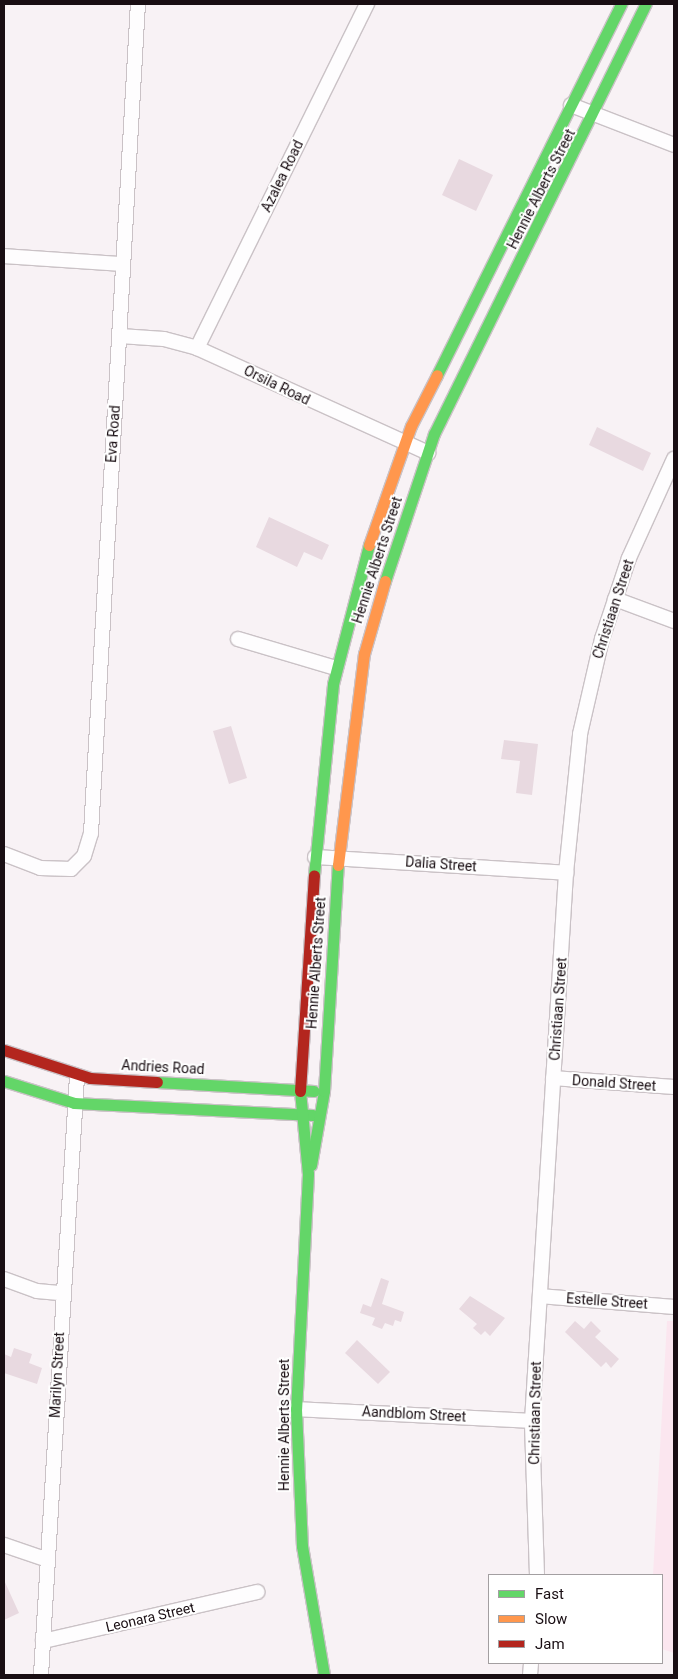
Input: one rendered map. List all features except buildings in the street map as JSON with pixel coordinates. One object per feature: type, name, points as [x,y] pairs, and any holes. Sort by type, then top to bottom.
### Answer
[{"type":"street","name":"Eva Road","points":[[4,854],[57,871],[80,862],[91,834],[100,613],[120,336],[120,264],[138,4]]},
{"type":"street","name":"Azalea Road","points":[[197,348],[367,4]]},
{"type":"street","name":"Hennie Alberts Street","points":[[308,1174],[299,1116],[315,857],[336,668],[364,558],[403,446],[621,4]]},
{"type":"street","name":"Hennie Alberts Street","points":[[324,1675],[302,1546],[296,1409],[308,1174],[322,1115],[338,858],[366,647],[428,453],[594,116],[646,4]]},
{"type":"street","points":[[571,105],[594,116],[674,145]]},
{"type":"street","points":[[4,256],[120,264]]},
{"type":"street","name":"Orsila Road","points":[[120,336],[164,339],[197,348],[403,446],[428,453]]},
{"type":"street","name":"Christiaan Street","points":[[537,1574],[532,1421],[566,873],[582,726],[615,599],[636,538],[674,459]]},
{"type":"street","points":[[615,599],[674,621]]},
{"type":"street","points":[[238,639],[336,668]]},
{"type":"street","name":"Dalia Street","points":[[315,857],[566,873]]},
{"type":"street","name":"Andries Road","points":[[4,1050],[77,1076],[324,1091]]},
{"type":"street","name":"Marilyn Street","points":[[41,1675],[45,1559],[77,1076]]},
{"type":"street","name":"Donald Street","points":[[553,1078],[674,1087]]},
{"type":"street","points":[[4,1081],[74,1103],[299,1116],[322,1115]]},
{"type":"street","points":[[4,1279],[37,1291],[62,1293]]},
{"type":"street","name":"Estelle Street","points":[[540,1296],[674,1307]]},
{"type":"street","name":"Aandblom Street","points":[[296,1409],[532,1421]]},
{"type":"street","points":[[4,1545],[45,1559]]},
{"type":"street","name":"Leonara Street","points":[[43,1641],[257,1592]]},
{"type":"shaded area","points":[[667,1321],[674,1321],[674,1653],[663,1649],[663,1574],[653,1574]]},
{"type":"traffic: fast","points":[[437,375],[621,4]]},
{"type":"traffic: fast","points":[[385,581],[434,434],[646,4]]},
{"type":"traffic: fast","points":[[314,875],[333,684],[369,545]]},
{"type":"traffic: fast","points":[[311,1165],[324,1091],[338,865]]},
{"type":"traffic: fast","points":[[4,1081],[74,1103],[313,1115]]},
{"type":"traffic: fast","points":[[157,1082],[314,1091]]},
{"type":"traffic: fast","points":[[300,1091],[308,1174],[296,1409],[302,1546],[324,1675]]},
{"type":"traffic: slow","points":[[369,545],[411,426],[437,375]]},
{"type":"traffic: slow","points":[[338,865],[364,654],[385,581]]},
{"type":"traffic: jam","points":[[300,1091],[314,875]]},
{"type":"traffic: jam","points":[[4,1050],[90,1078],[157,1082]]}]
